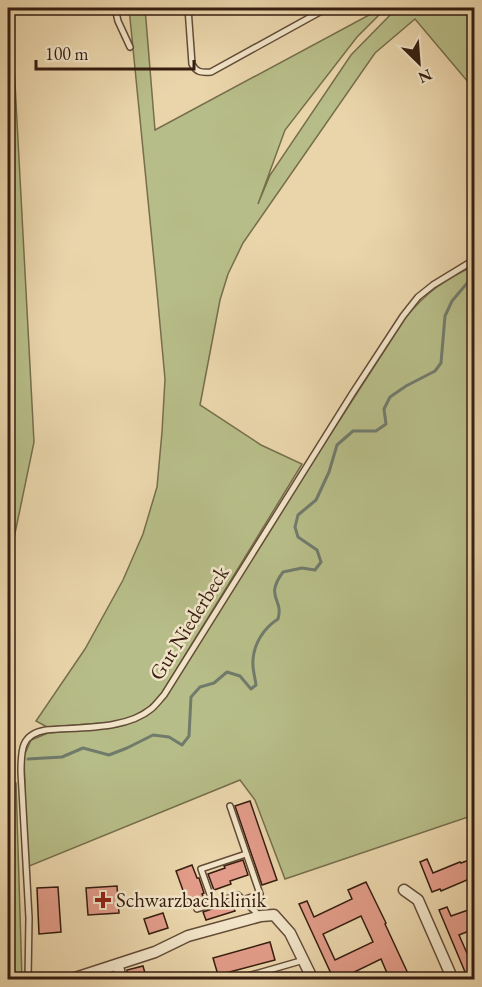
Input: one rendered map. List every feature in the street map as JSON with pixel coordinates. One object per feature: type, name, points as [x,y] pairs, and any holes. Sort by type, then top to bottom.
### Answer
[{"type":"street","points":[[404,890],[418,900],[453,980]]},
{"type":"street","points":[[69,980],[155,952],[188,936],[261,916],[274,915],[290,933],[313,980]]},
{"type":"lane","points":[[115,8],[118,21],[130,47]]},
{"type":"lane","points":[[188,8],[192,64],[195,70],[203,73],[211,72],[327,8]]},
{"type":"lane","name":"Gut Niederbeck","points":[[28,980],[29,918],[21,772],[21,756],[27,738],[38,731],[117,725],[134,720],[151,709],[164,695],[403,316],[418,297],[474,260]]},
{"type":"lane","points":[[230,806],[260,894],[243,900]]},
{"type":"lane","points":[[213,903],[201,869],[246,854]]},
{"type":"lane","points":[[196,909],[238,895],[261,916]]},
{"type":"lane","points":[[234,980],[304,960]]},
{"type":"green space","points":[[8,8],[11,8],[34,442],[8,567]]},
{"type":"green space","points":[[129,8],[145,8],[155,130],[382,8],[386,8],[357,37],[285,130],[258,204],[270,175],[351,55],[397,8],[474,8],[474,89],[415,19],[375,53],[243,243],[228,274],[220,300],[200,405],[261,445],[302,464],[160,696],[149,707],[117,722],[47,727],[36,721],[85,649],[123,580],[143,534],[157,487],[165,379]]},
{"type":"green space","points":[[474,266],[474,815],[285,879],[255,800],[240,780],[27,867],[24,756],[31,740],[48,733],[117,727],[136,721],[153,710],[406,317],[437,287]]},
{"type":"green space","points":[[8,780],[16,783],[22,979],[8,979]]},
{"type":"building","points":[[250,801],[277,880],[262,885],[235,806]]},
{"type":"building","points":[[474,858],[474,877],[441,891],[440,889],[432,892],[420,862],[427,859],[433,873]]},
{"type":"building","points":[[243,860],[248,875],[214,890],[208,874]]},
{"type":"building","points":[[192,865],[199,878],[205,901],[189,907],[176,871]]},
{"type":"building","points":[[366,882],[411,980],[390,980],[381,959],[334,980],[299,904],[307,901],[314,917],[352,899],[348,890]],"holes":[[[361,916],[373,942],[335,960],[323,934]]]},
{"type":"building","name":"Schwarzbachklinik","points":[[117,886],[119,913],[88,915],[86,888]]},
{"type":"building","points":[[58,887],[61,932],[39,934],[37,888]]},
{"type":"building","points":[[232,902],[235,911],[206,920],[203,912]]},
{"type":"building","points":[[447,907],[451,916],[471,909],[474,918],[474,929],[459,935],[470,960],[474,958],[474,976],[468,979],[439,910]]},
{"type":"building","points":[[163,913],[168,928],[149,934],[144,919]]},
{"type":"building","points":[[270,942],[275,960],[218,975],[213,958]]},
{"type":"building","points":[[143,966],[147,980],[127,980],[127,970]]},
{"type":"waterway","points":[[28,759],[62,757],[83,748],[109,755],[153,735],[169,737],[182,745],[189,736],[191,697],[200,687],[214,683],[227,672],[240,676],[251,689],[256,685],[253,666],[255,648],[268,627],[278,619],[279,606],[275,593],[278,581],[283,572],[302,568],[315,570],[321,562],[317,550],[298,537],[295,527],[298,515],[316,500],[329,472],[337,445],[353,431],[376,431],[386,424],[384,409],[390,397],[435,371],[441,363],[445,316],[452,301],[474,275]]},
{"type":"place","name":"Schwarzbachklinik","points":[[103,900]]}]
